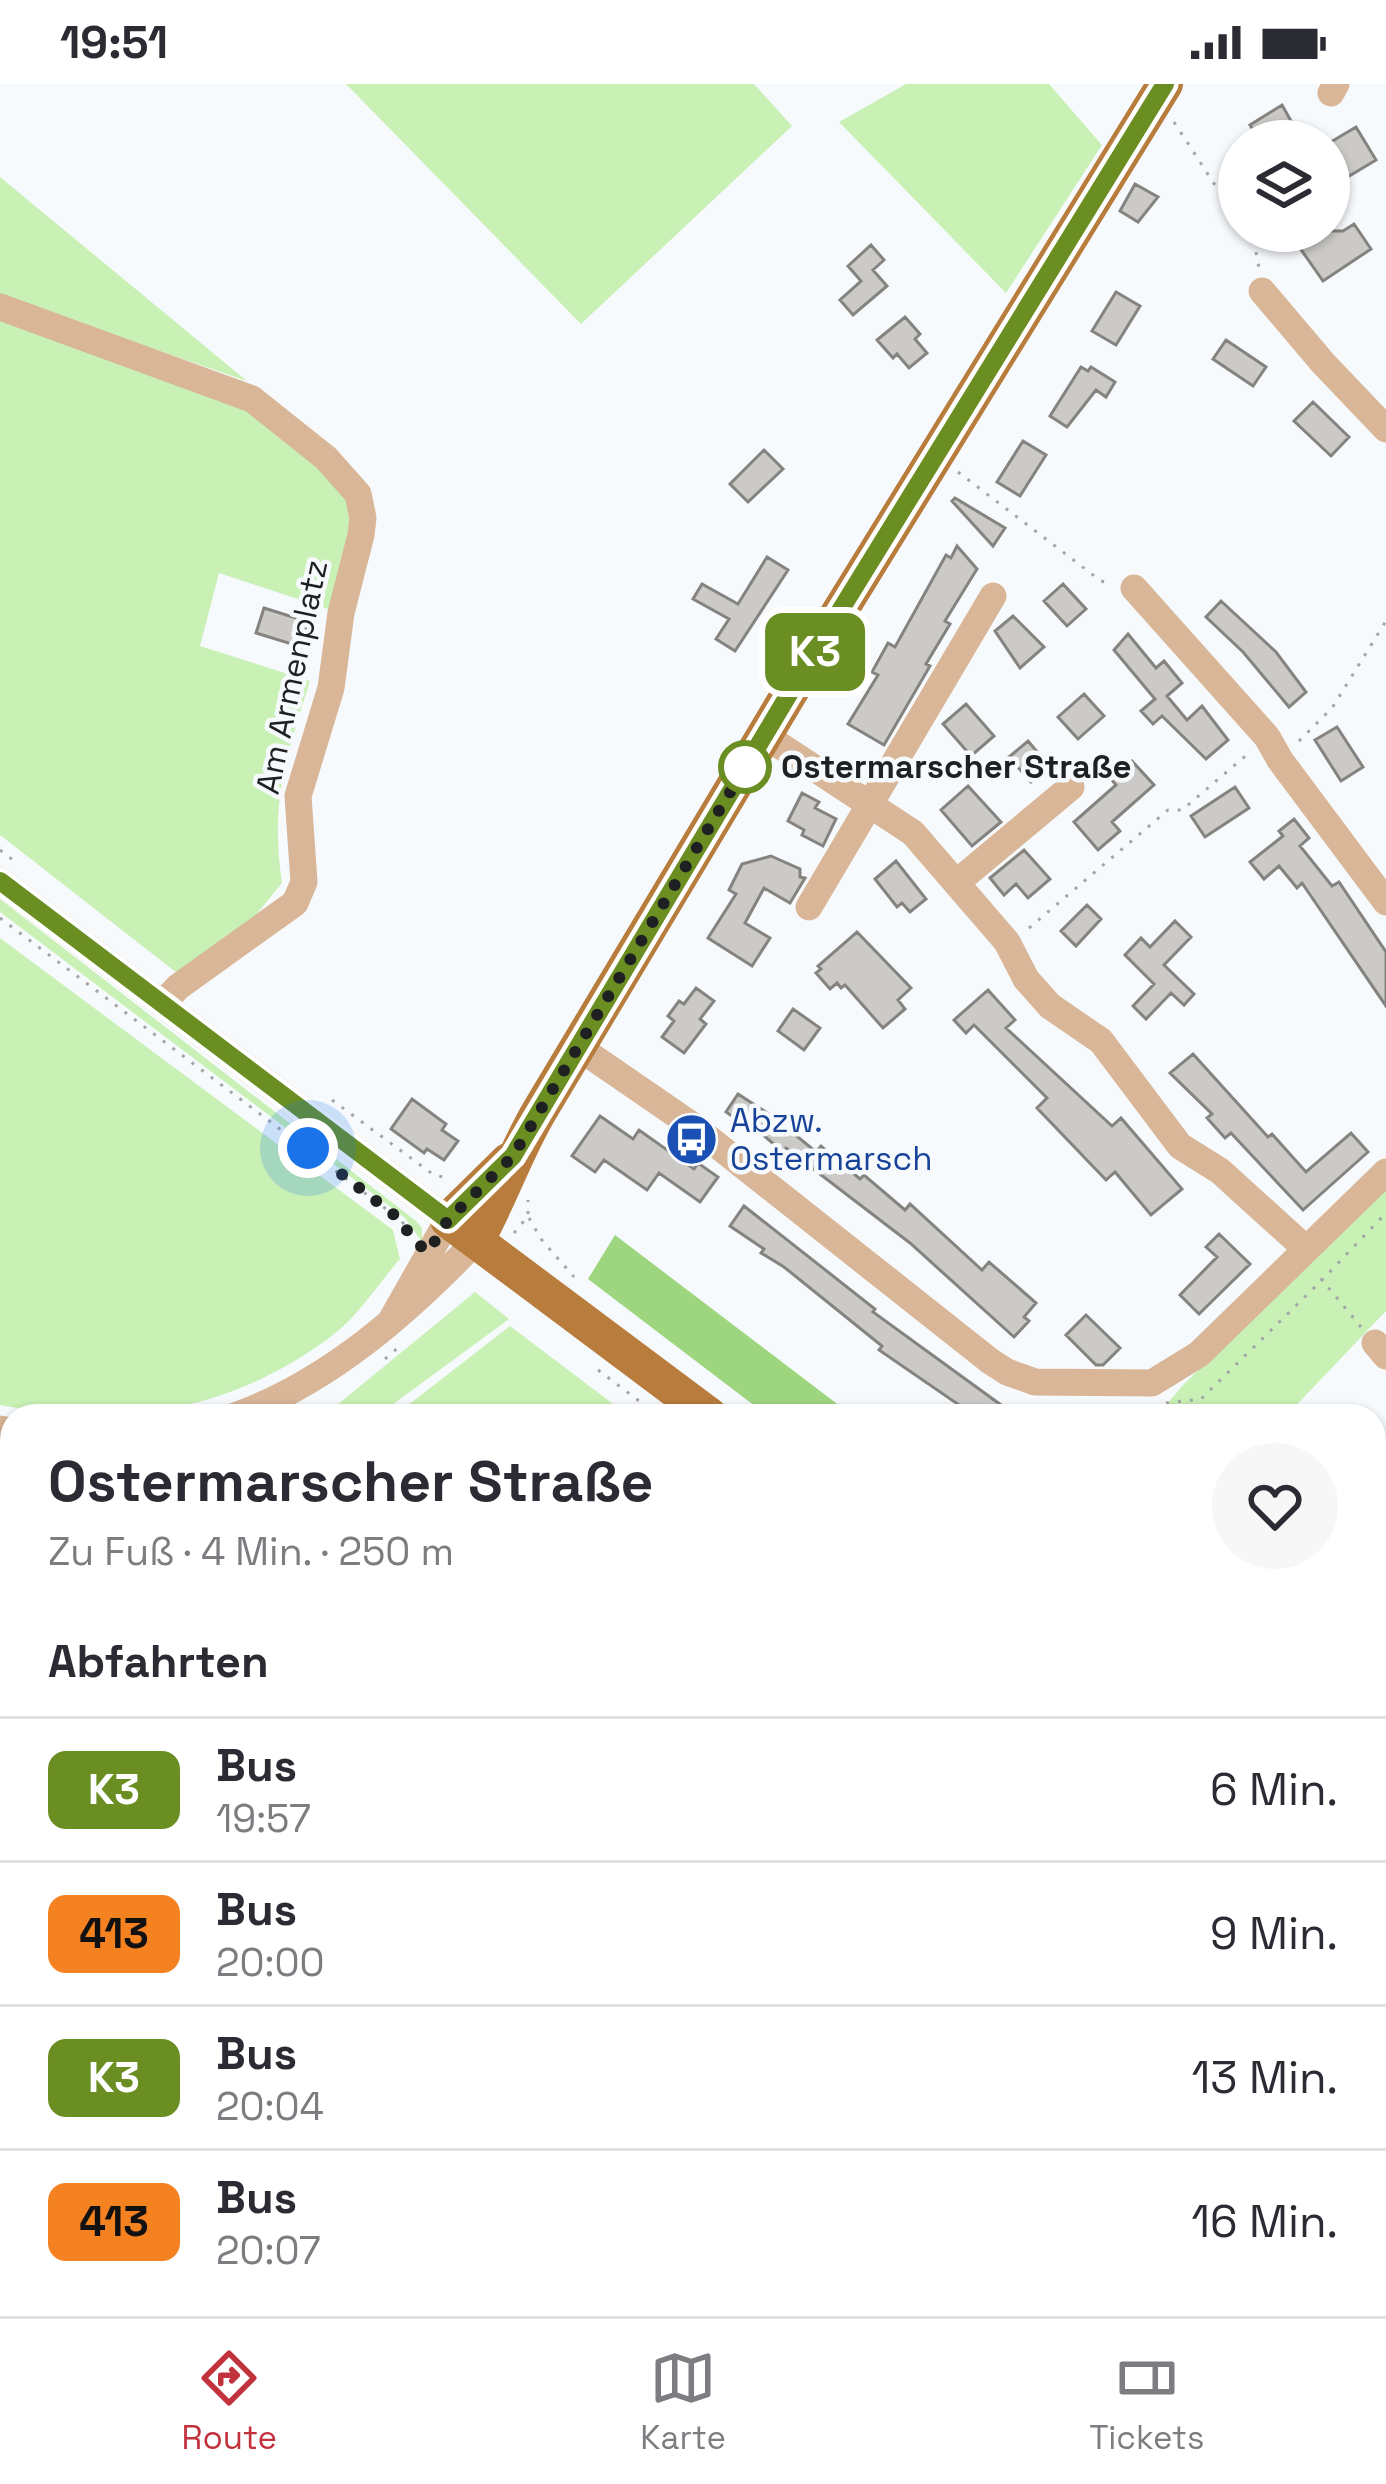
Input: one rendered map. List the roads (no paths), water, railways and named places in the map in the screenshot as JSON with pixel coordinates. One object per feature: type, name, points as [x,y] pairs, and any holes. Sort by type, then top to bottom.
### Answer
[{"type":"main road","points":[[462,1230],[502,1196],[513,1156],[764,735],[1166,97]]},
{"type":"main road","points":[[462,1230],[484,1183],[513,1156]]},
{"type":"main road","points":[[462,1230],[694,1404]]},
{"type":"street","points":[[1262,291],[1386,429]]},
{"type":"street","name":"Am Armenplatz","points":[[0,307],[253,398],[326,458],[358,494],[361,535],[341,613],[331,688],[298,796],[304,882],[295,903],[178,987],[162,1004]]},
{"type":"street","points":[[1134,588],[1267,737],[1386,902]]},
{"type":"street","points":[[809,907],[993,596]]},
{"type":"street","points":[[764,735],[913,833],[1007,942],[1026,979],[1050,1006],[1101,1041],[1180,1146],[1220,1171],[1306,1250]]},
{"type":"street","points":[[956,883],[1071,787]]},
{"type":"street","points":[[9,872],[162,1004],[462,1230]]},
{"type":"street","points":[[578,1047],[693,1126],[990,1361],[1035,1382],[1151,1383],[1199,1354],[1386,1172]]},
{"type":"street","points":[[392,1318],[428,1252],[462,1230]]},
{"type":"street","points":[[263,1404],[333,1367],[436,1283],[462,1230]]},
{"type":"place","name":"Ostermarscher Straße","points":[[745,767]]},
{"type":"place","name":"Abzw. Ostermarsch","points":[[691,1140]]}]
